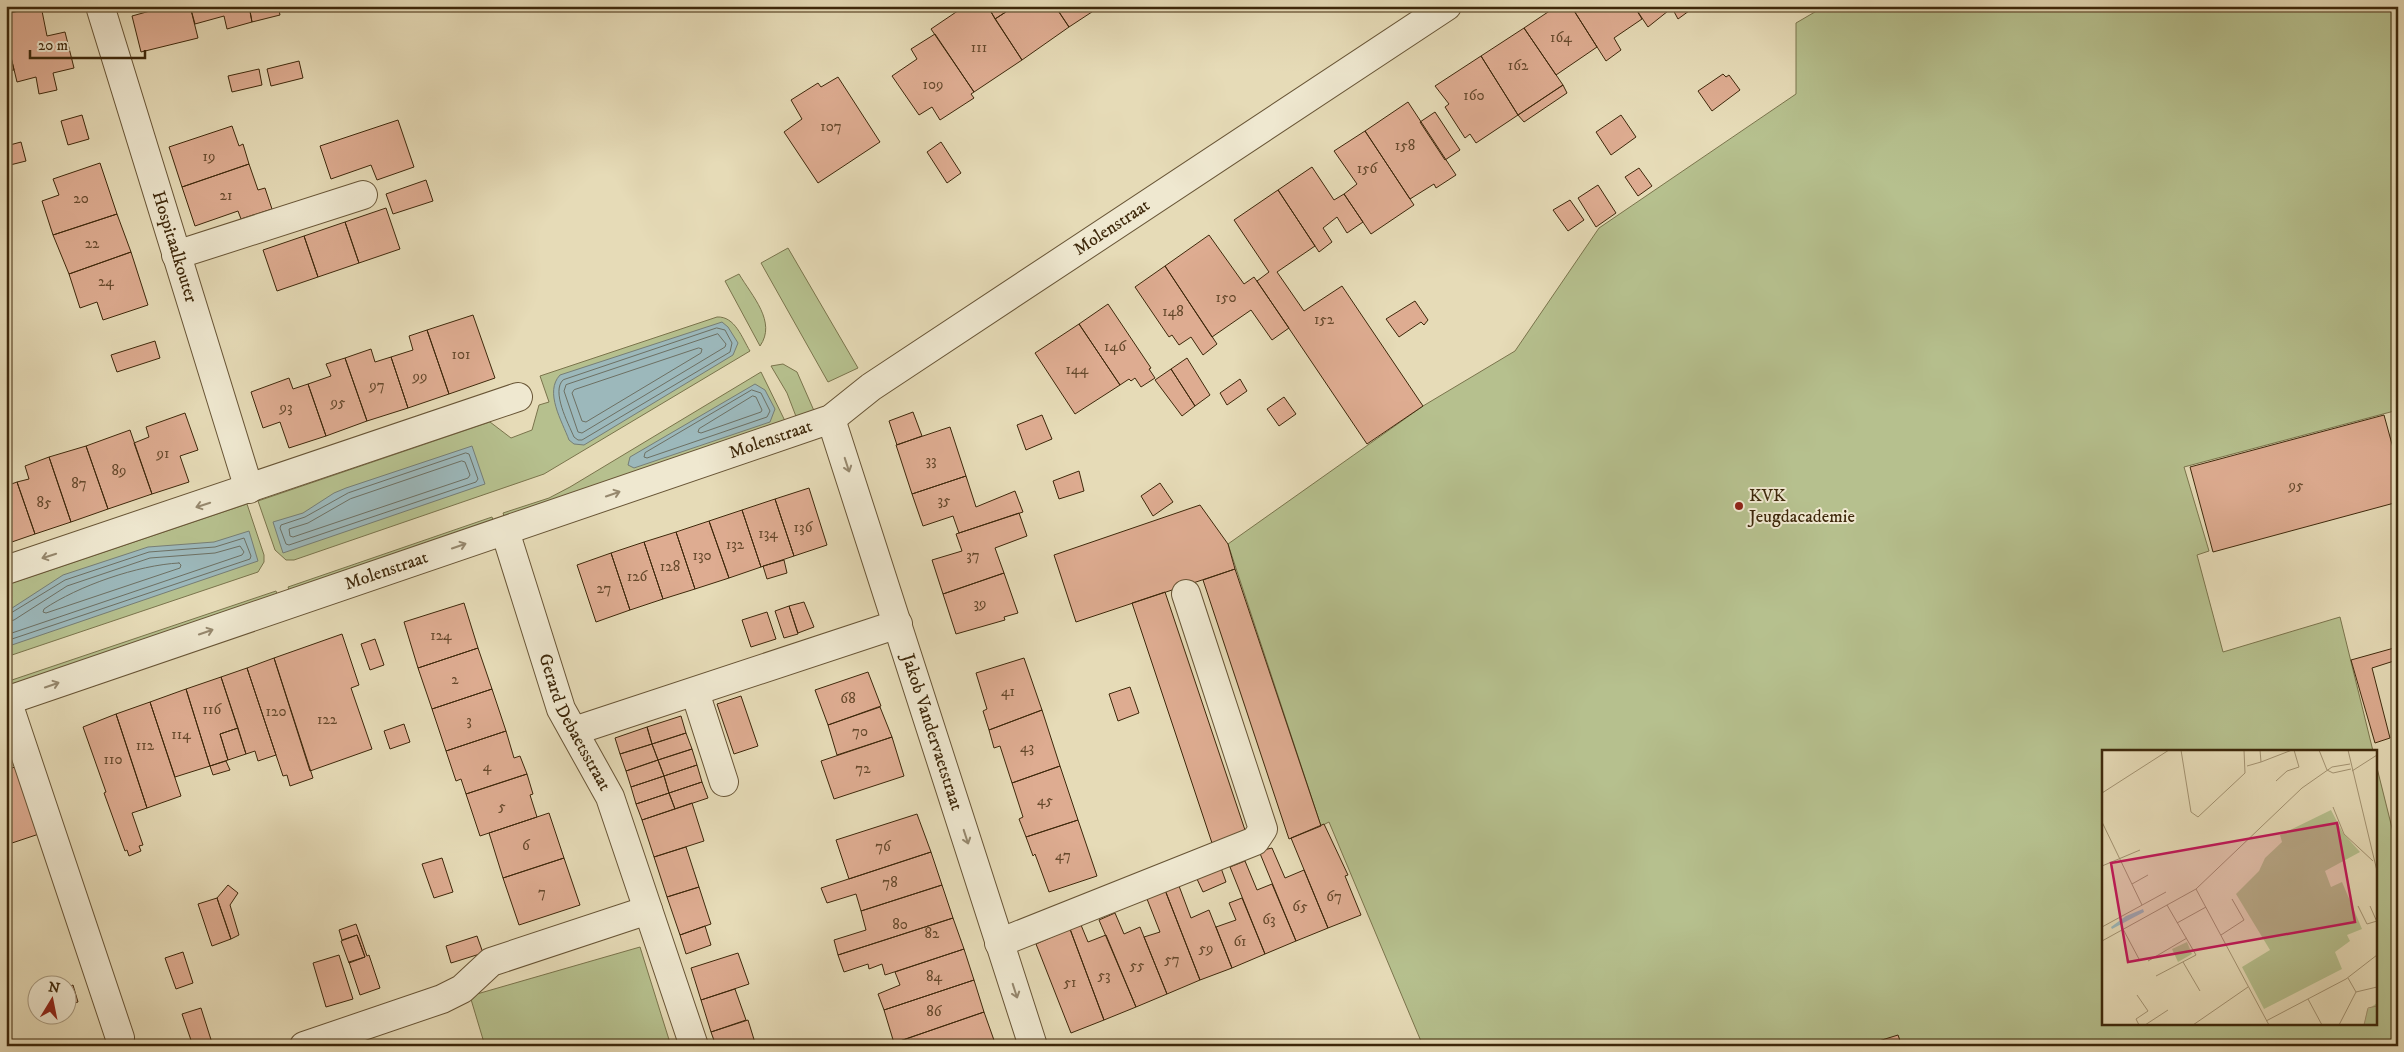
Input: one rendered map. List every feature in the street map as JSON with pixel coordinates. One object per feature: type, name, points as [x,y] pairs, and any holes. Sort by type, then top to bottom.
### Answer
[{"type":"street","name":"Hospitaalkouter","points":[[100,6],[249,490]]},
{"type":"street","name":"Molenstraat","points":[[6,700],[831,419],[871,387],[1447,6]]},
{"type":"street","points":[[176,255],[363,195]]},
{"type":"street","points":[[6,570],[249,490],[518,397]]},
{"type":"street","name":"Jakob Vandervaetstraat","points":[[831,419],[1033,1046]]},
{"type":"street","name":"Gerard Debaetsstraat","points":[[506,531],[561,709],[610,797],[694,1046]]},
{"type":"street","points":[[999,943],[1255,841],[1263,829],[1186,594]]},
{"type":"street","points":[[574,731],[898,624]]},
{"type":"street","points":[[695,692],[724,782]]},
{"type":"street","points":[[6,700],[120,1038]]},
{"type":"street","points":[[304,1046],[442,999],[462,989],[491,962],[648,910]]},
{"type":"green space","name":"KVK Jeugdacademie","points":[[1829,6],[2398,6],[2398,410],[2184,467],[2209,551],[2197,555],[2223,652],[2340,617],[2373,750],[2102,750],[2102,1024],[2376,1024],[2376,764],[2398,852],[2398,1046],[1423,1046],[1329,822],[1321,826],[1228,544],[1423,406],[1515,351],[1599,228],[1796,94],[1796,23]]},
{"type":"green space","points":[[788,248],[858,368],[828,382],[761,263]]},
{"type":"green space","points":[[739,274],[756,300],[764,318],[765,337],[760,346],[725,281]]},
{"type":"green space","points":[[717,317],[729,320],[733,324],[750,351],[544,474],[294,560],[286,560],[275,550],[258,501],[490,422],[511,438],[532,430],[539,405],[549,402],[540,376]]},
{"type":"green space","points":[[783,364],[797,372],[815,413],[797,419],[787,393],[771,366]]},
{"type":"green space","points":[[761,372],[786,423],[505,519],[503,513],[549,498],[570,487]]},
{"type":"green space","points":[[247,504],[264,555],[264,562],[258,572],[6,657],[6,585]]},
{"type":"green space","points":[[492,517],[494,523],[290,592],[288,587]]},
{"type":"green space","points":[[276,591],[278,596],[6,688],[6,682]]},
{"type":"green space","points":[[640,947],[671,1046],[485,1046],[470,996]]},
{"type":"water","points":[[722,322],[728,327],[738,343],[733,355],[584,445],[574,444],[569,440],[554,398],[556,382],[560,375]]},
{"type":"water","points":[[755,384],[765,390],[775,409],[770,422],[634,468],[628,465],[630,457]]},
{"type":"water","points":[[472,446],[485,484],[283,553],[273,522],[303,513],[334,493],[346,488]]},
{"type":"water","points":[[249,531],[258,561],[6,647],[6,612],[63,575],[148,547],[214,542]]},
{"type":"building","points":[[41,6],[47,36],[65,32],[74,68],[53,73],[57,90],[39,94],[36,77],[17,82],[6,36],[6,14]]},
{"type":"building","points":[[149,6],[190,6],[198,38],[141,52],[132,16],[150,11]]},
{"type":"building","points":[[190,6],[249,6],[252,22],[227,29],[224,16],[195,24]]},
{"type":"building","points":[[249,6],[278,6],[280,15],[252,22]]},
{"type":"building","points":[[965,6],[987,6],[1022,60],[974,92],[931,29]]},
{"type":"building","points":[[988,6],[1015,6],[995,19]]},
{"type":"building","points":[[1015,6],[1055,6],[1069,27],[1022,60],[995,19]]},
{"type":"building","points":[[1055,6],[1101,6],[1069,27]]},
{"type":"building","points":[[1557,6],[1571,6],[1597,47],[1556,75],[1524,28]]},
{"type":"building","points":[[1571,6],[1634,6],[1642,19],[1614,38],[1621,50],[1606,61]]},
{"type":"building","points":[[1634,6],[1671,6],[1668,11],[1648,27]]},
{"type":"building","points":[[1671,6],[1692,6],[1693,8],[1678,19]]},
{"type":"building","points":[[1524,28],[1563,85],[1518,115],[1481,56]]},
{"type":"building","points":[[935,34],[974,92],[971,94],[974,98],[940,120],[932,107],[919,115],[892,76],[917,59],[911,49]]},
{"type":"building","points":[[6,36],[14,70],[6,71]]},
{"type":"building","points":[[1481,56],[1518,115],[1476,143],[1470,134],[1465,138],[1445,107],[1449,104],[1435,86]]},
{"type":"building","points":[[299,61],[303,78],[271,86],[267,69]]},
{"type":"building","points":[[259,69],[262,85],[232,92],[228,76]]},
{"type":"building","points":[[1723,74],[1726,77],[1729,75],[1740,90],[1712,111],[1698,91]]},
{"type":"building","points":[[838,77],[880,142],[818,183],[784,132],[802,119],[791,100],[818,83],[821,87]]},
{"type":"building","points":[[1563,85],[1567,93],[1524,122],[1518,115]]},
{"type":"building","points":[[1408,102],[1456,175],[1436,188],[1434,184],[1410,199],[1365,131]]},
{"type":"building","points":[[1435,112],[1460,150],[1445,160],[1420,122]]},
{"type":"building","points":[[82,115],[89,139],[68,145],[61,121]]},
{"type":"building","points":[[1621,115],[1636,137],[1611,155],[1596,132]]},
{"type":"building","points":[[398,120],[414,167],[377,180],[371,165],[331,179],[320,146]]},
{"type":"building","points":[[232,126],[239,146],[243,144],[249,164],[182,187],[169,147]]},
{"type":"building","points":[[1365,131],[1414,205],[1371,234],[1344,194],[1357,184],[1334,151]]},
{"type":"building","points":[[21,142],[26,161],[6,166],[6,146]]},
{"type":"building","points":[[941,142],[961,173],[947,183],[927,152]]},
{"type":"building","points":[[100,163],[117,214],[53,235],[42,201],[59,195],[53,179]]},
{"type":"building","points":[[249,164],[258,190],[265,188],[272,209],[241,219],[238,211],[195,226],[182,187]]},
{"type":"building","points":[[1312,167],[1334,200],[1344,194],[1363,222],[1347,233],[1337,217],[1323,228],[1332,242],[1319,252],[1278,190]]},
{"type":"building","points":[[1639,168],[1652,186],[1638,196],[1625,177]]},
{"type":"building","points":[[426,180],[433,201],[393,214],[386,194]]},
{"type":"building","points":[[1598,185],[1616,213],[1596,227],[1578,198]]},
{"type":"building","points":[[1278,190],[1315,246],[1277,272],[1304,311],[1342,286],[1423,406],[1367,444],[1257,281],[1269,272],[1234,220]]},
{"type":"building","points":[[1570,200],[1584,220],[1568,231],[1553,210]]},
{"type":"building","points":[[386,208],[400,249],[359,263],[345,222]]},
{"type":"building","points":[[117,214],[131,252],[69,274],[53,235]]},
{"type":"building","points":[[345,222],[359,263],[318,277],[304,236]]},
{"type":"building","points":[[1209,235],[1244,284],[1254,277],[1289,328],[1272,340],[1251,310],[1212,337],[1165,266]]},
{"type":"building","points":[[304,236],[318,277],[277,291],[263,250]]},
{"type":"building","points":[[131,252],[148,305],[103,320],[97,302],[80,308],[69,274]]},
{"type":"building","points":[[1165,266],[1217,344],[1203,355],[1191,337],[1179,345],[1172,335],[1169,337],[1135,287]]},
{"type":"building","points":[[1415,301],[1428,320],[1424,325],[1421,322],[1399,337],[1386,319]]},
{"type":"building","points":[[1108,304],[1151,368],[1149,369],[1155,378],[1141,387],[1135,378],[1131,381],[1129,379],[1120,385],[1079,324]]},
{"type":"building","points":[[473,315],[495,378],[449,394],[427,330]]},
{"type":"building","points":[[1079,324],[1120,385],[1075,414],[1035,353]]},
{"type":"building","points":[[427,330],[449,394],[408,408],[391,357],[413,350],[409,336]]},
{"type":"building","points":[[155,341],[160,358],[117,372],[111,355]]},
{"type":"building","points":[[371,349],[375,362],[391,357],[408,408],[367,421],[345,358]]},
{"type":"building","points":[[345,358],[367,421],[326,436],[308,384],[331,376],[326,364]]},
{"type":"building","points":[[1187,358],[1210,395],[1195,406],[1171,369]]},
{"type":"building","points":[[1171,369],[1195,406],[1182,416],[1155,380]]},
{"type":"building","points":[[289,378],[293,389],[308,384],[326,436],[289,448],[280,422],[263,428],[251,392]]},
{"type":"building","points":[[1240,379],[1247,391],[1227,405],[1220,393]]},
{"type":"building","points":[[1284,397],[1296,414],[1279,426],[1267,409]]},
{"type":"building","points":[[913,412],[922,436],[897,445],[889,421]]},
{"type":"building","points":[[185,413],[198,450],[180,456],[189,482],[152,494],[134,443],[149,437],[146,427]]},
{"type":"building","points":[[1042,415],[1052,439],[1026,450],[1017,425]]},
{"type":"building","points":[[2384,415],[2398,466],[2398,502],[2213,552],[2190,467]]},
{"type":"building","points":[[950,427],[966,476],[912,494],[896,445]]},
{"type":"building","points":[[130,430],[152,494],[108,509],[86,446]]},
{"type":"building","points":[[86,446],[108,509],[71,522],[49,457]]},
{"type":"building","points":[[49,457],[71,522],[35,534],[17,482],[29,479],[25,466]]},
{"type":"building","points":[[1079,471],[1084,491],[1059,499],[1053,481]]},
{"type":"building","points":[[966,476],[976,507],[1015,491],[1023,512],[959,533],[953,516],[923,526],[912,494]]},
{"type":"building","points":[[17,482],[35,534],[6,544],[6,486]]},
{"type":"building","points":[[1160,483],[1173,502],[1153,516],[1141,496]]},
{"type":"building","points":[[809,488],[827,545],[794,556],[775,499]]},
{"type":"building","points":[[775,499],[794,556],[761,567],[742,510]]},
{"type":"building","points":[[1200,505],[1228,544],[1235,569],[1076,622],[1054,555]]},
{"type":"building","points":[[742,510],[761,567],[729,578],[709,521]]},
{"type":"building","points":[[1019,513],[1027,536],[995,548],[1004,573],[943,594],[932,560],[962,551],[956,534]]},
{"type":"building","points":[[709,521],[729,578],[695,589],[676,532]]},
{"type":"building","points":[[676,532],[695,589],[663,599],[644,542]]},
{"type":"building","points":[[644,542],[663,599],[630,610],[611,553]]},
{"type":"building","points":[[611,553],[630,610],[596,622],[577,565]]},
{"type":"building","points":[[784,560],[787,573],[767,579],[763,566]]},
{"type":"building","points":[[1235,569],[1321,826],[1289,839],[1203,580]]},
{"type":"building","points":[[1004,573],[1018,613],[1004,617],[1005,620],[956,634],[943,594]]},
{"type":"building","points":[[1165,592],[1246,833],[1213,846],[1132,603]]},
{"type":"building","points":[[804,602],[814,627],[798,633],[789,606]]},
{"type":"building","points":[[464,603],[478,648],[418,668],[404,622]]},
{"type":"building","points":[[789,606],[798,634],[784,638],[775,611]]},
{"type":"building","points":[[767,612],[776,639],[751,647],[742,620]]},
{"type":"building","points":[[342,634],[359,685],[351,688],[372,749],[310,771],[274,658]]},
{"type":"building","points":[[375,639],[384,665],[370,670],[361,644]]},
{"type":"building","points":[[478,648],[492,689],[432,709],[418,668]]},
{"type":"building","points":[[2394,648],[2397,660],[2372,668],[2390,738],[2375,743],[2351,660]]},
{"type":"building","points":[[274,658],[313,778],[290,786],[287,775],[283,776],[247,668]]},
{"type":"building","points":[[1024,658],[1042,710],[989,730],[983,711],[987,709],[976,673]]},
{"type":"building","points":[[247,668],[276,755],[258,761],[255,751],[246,754],[221,677]]},
{"type":"building","points":[[868,672],[881,706],[828,725],[815,690]]},
{"type":"building","points":[[221,677],[238,728],[220,734],[228,760],[210,766],[186,689]]},
{"type":"building","points":[[1130,687],[1139,713],[1118,721],[1109,694]]},
{"type":"building","points":[[186,689],[210,766],[175,777],[150,702]]},
{"type":"building","points":[[492,689],[506,731],[446,751],[432,709]]},
{"type":"building","points":[[741,696],[758,746],[734,754],[717,704]]},
{"type":"building","points":[[150,702],[181,796],[147,808],[116,714]]},
{"type":"building","points":[[880,707],[892,737],[837,755],[828,725]]},
{"type":"building","points":[[1042,710],[1060,766],[1012,783],[1000,746],[994,748],[989,730]]},
{"type":"building","points":[[116,714],[147,808],[132,813],[143,845],[139,846],[141,851],[129,856],[127,850],[125,851],[104,793],[106,792],[83,727]]},
{"type":"building","points":[[681,716],[686,733],[652,744],[647,727]]},
{"type":"building","points":[[404,724],[410,742],[390,749],[384,731]]},
{"type":"building","points":[[647,727],[652,744],[620,754],[615,738]]},
{"type":"building","points":[[238,728],[246,754],[228,760],[220,734]]},
{"type":"building","points":[[506,731],[514,758],[520,756],[527,774],[466,794],[461,779],[456,781],[446,751]]},
{"type":"building","points":[[686,733],[692,749],[658,760],[652,744]]},
{"type":"building","points":[[892,737],[904,776],[834,799],[821,761]]},
{"type":"building","points":[[652,744],[658,760],[626,771],[620,754]]},
{"type":"building","points":[[692,749],[697,765],[664,776],[658,760]]},
{"type":"building","points":[[658,760],[664,776],[631,787],[626,771]]},
{"type":"building","points":[[226,761],[230,770],[213,775],[210,766]]},
{"type":"building","points":[[697,765],[702,782],[669,793],[664,776]]},
{"type":"building","points":[[18,766],[42,833],[6,845],[6,770]]},
{"type":"building","points":[[1060,766],[1078,820],[1026,837],[1019,819],[1023,817],[1012,783]]},
{"type":"building","points":[[527,774],[533,794],[530,795],[537,817],[480,836],[466,794]]},
{"type":"building","points":[[664,776],[669,793],[636,804],[631,787]]},
{"type":"building","points":[[702,782],[708,798],[675,809],[669,793]]},
{"type":"building","points":[[669,793],[675,809],[642,820],[636,804]]},
{"type":"building","points":[[692,803],[704,841],[654,857],[642,820]]},
{"type":"building","points":[[549,813],[564,858],[503,878],[489,833]]},
{"type":"building","points":[[917,814],[931,852],[849,879],[836,840]]},
{"type":"building","points":[[1078,820],[1097,876],[1049,892],[1035,854],[1033,856],[1026,837]]},
{"type":"building","points":[[1324,824],[1348,875],[1345,876],[1361,915],[1328,928],[1291,838]]},
{"type":"building","points":[[686,847],[699,887],[667,897],[654,857]]},
{"type":"building","points":[[1272,848],[1285,878],[1304,870],[1328,928],[1296,941],[1259,851]]},
{"type":"building","points":[[931,852],[942,885],[861,911],[856,894],[827,903],[821,888]]},
{"type":"building","points":[[442,858],[453,892],[434,898],[422,864]]},
{"type":"building","points":[[564,858],[580,905],[519,925],[503,878]]},
{"type":"building","points":[[1245,861],[1257,890],[1272,884],[1296,941],[1265,954],[1230,867]]},
{"type":"building","points":[[1221,868],[1226,882],[1203,892],[1197,879]]},
{"type":"building","points":[[228,885],[238,893],[230,905],[239,935],[231,939],[217,898]]},
{"type":"building","points":[[942,885],[953,918],[838,955],[834,940],[866,930],[861,911]]},
{"type":"building","points":[[1179,886],[1191,918],[1209,910],[1232,968],[1200,980],[1165,890]]},
{"type":"building","points":[[699,887],[711,924],[680,935],[667,897]]},
{"type":"building","points":[[1165,890],[1200,980],[1167,994],[1144,937],[1160,932],[1147,899]]},
{"type":"building","points":[[217,898],[231,939],[212,946],[198,904]]},
{"type":"building","points":[[1242,898],[1265,954],[1232,968],[1216,927],[1236,920],[1229,903]]},
{"type":"building","points":[[1115,913],[1124,934],[1140,927],[1167,994],[1136,1007],[1099,920]]},
{"type":"building","points":[[953,918],[964,949],[885,975],[882,964],[869,969],[868,964],[844,972],[838,955]]},
{"type":"building","points":[[356,924],[380,988],[360,995],[349,962],[365,957],[357,935],[342,940],[339,930]]},
{"type":"building","points":[[1081,925],[1088,942],[1106,935],[1136,1007],[1104,1020],[1070,929]]},
{"type":"building","points":[[705,926],[711,945],[686,954],[680,935]]},
{"type":"building","points":[[1070,929],[1104,1020],[1071,1033],[1036,944]]},
{"type":"building","points":[[357,935],[365,957],[349,963],[341,941]]},
{"type":"building","points":[[477,936],[483,953],[451,963],[446,946]]},
{"type":"building","points":[[964,949],[974,980],[884,1010],[878,994],[900,985],[895,972]]},
{"type":"building","points":[[183,952],[193,983],[176,989],[165,958]]},
{"type":"building","points":[[738,953],[749,984],[701,1000],[691,968]]},
{"type":"building","points":[[339,955],[353,999],[326,1007],[313,963]]},
{"type":"building","points":[[974,980],[984,1012],[894,1043],[884,1010]]},
{"type":"building","points":[[735,989],[746,1020],[711,1032],[701,1000]]},
{"type":"building","points":[[201,1008],[213,1046],[193,1046],[182,1014]]},
{"type":"building","points":[[984,1012],[995,1043],[988,1046],[902,1046],[900,1041]]},
{"type":"building","points":[[748,1020],[756,1046],[716,1046],[711,1032]]},
{"type":"building","points":[[1898,1035],[1902,1046],[1869,1044]]},
{"type":"place","name":"KVK Jeugdacademie","points":[[1739,506]]}]
